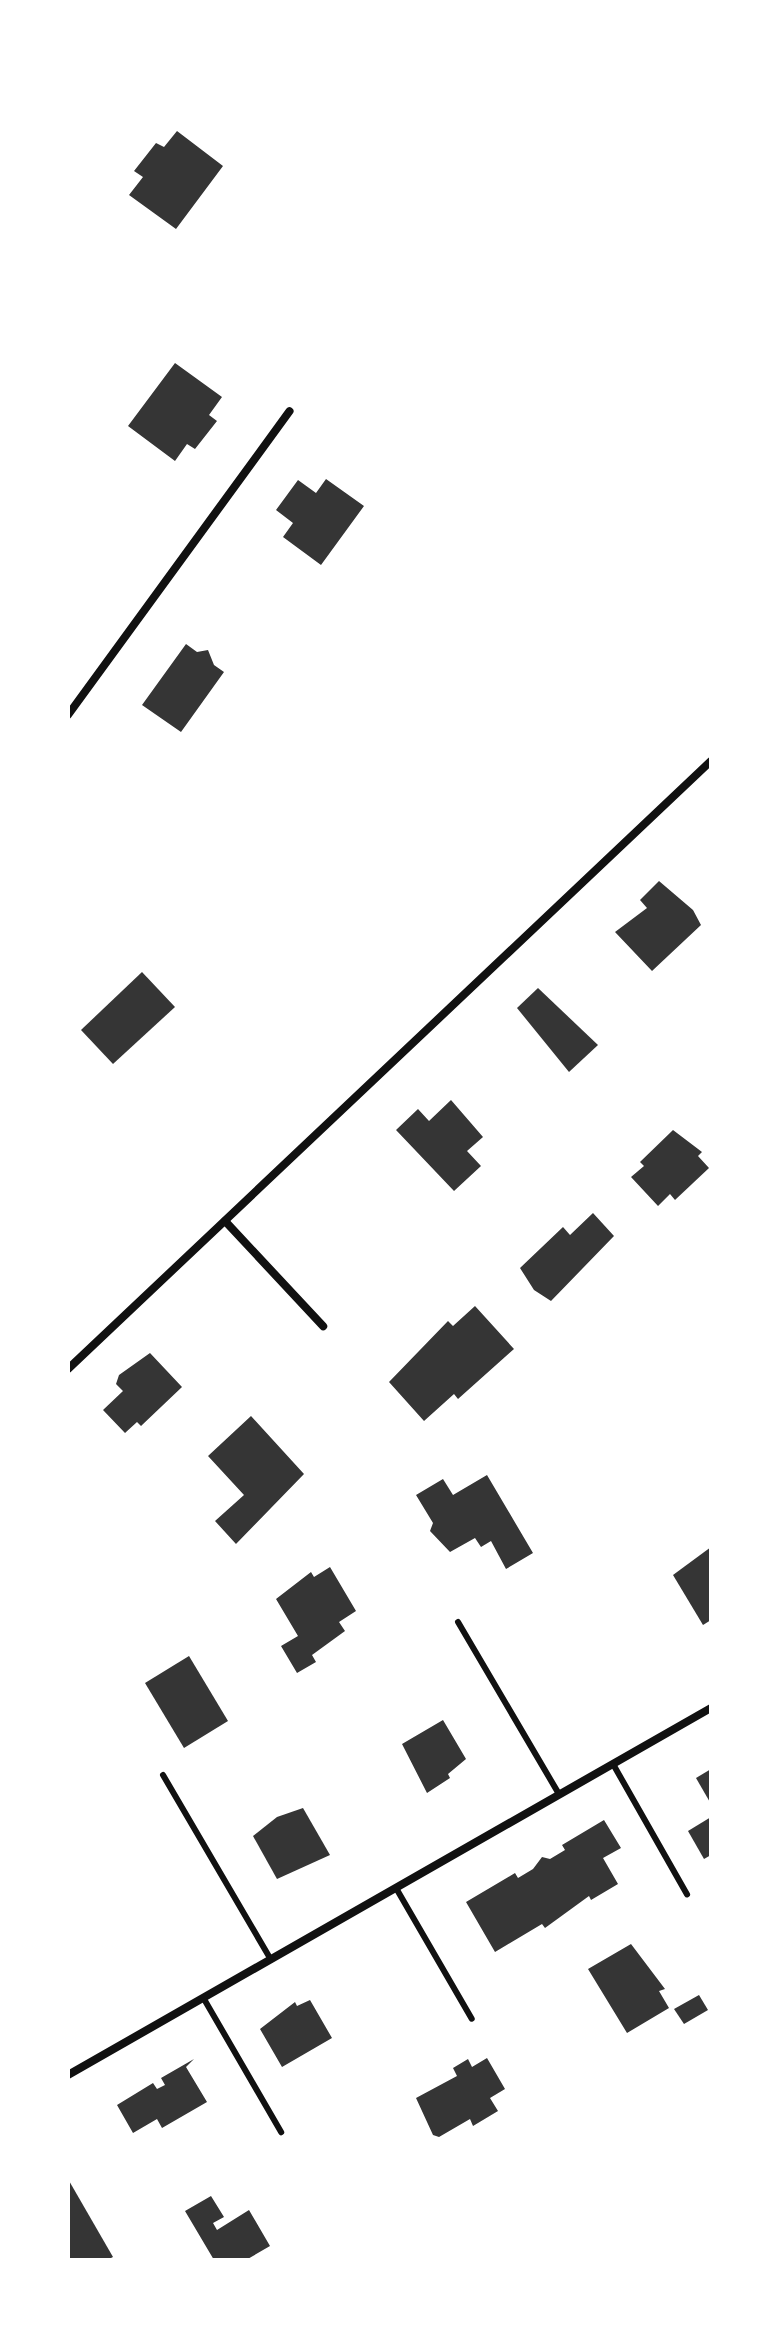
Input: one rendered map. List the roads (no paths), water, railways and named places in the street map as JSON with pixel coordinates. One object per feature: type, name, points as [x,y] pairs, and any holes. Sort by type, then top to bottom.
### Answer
[{"type":"street","points":[[68,715],[290,411]]},
{"type":"street","points":[[68,1369],[711,761]]},
{"type":"street","points":[[225,1221],[323,1326]]},
{"type":"street","points":[[68,2075],[711,1708]]},
{"type":"lane","points":[[458,1622],[559,1794]]},
{"type":"lane","points":[[613,1764],[687,1894]]},
{"type":"lane","points":[[163,1775],[271,1960]]},
{"type":"lane","points":[[396,1888],[472,2019]]},
{"type":"lane","points":[[204,1999],[281,2132]]}]
